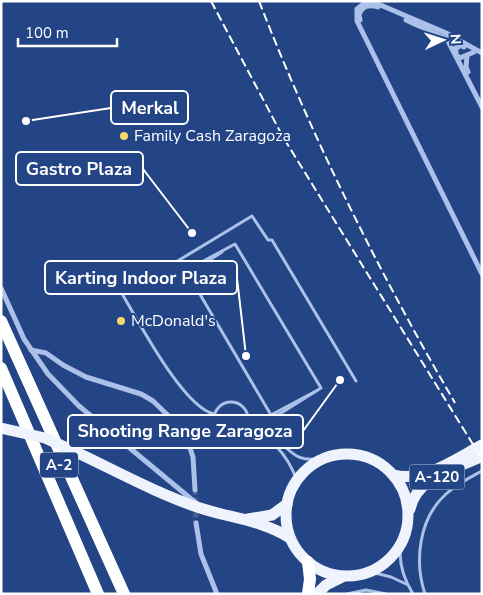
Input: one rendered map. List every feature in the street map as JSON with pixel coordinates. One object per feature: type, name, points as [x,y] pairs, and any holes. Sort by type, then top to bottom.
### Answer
[{"type":"highway","points":[[1,321],[124,594]]},
{"type":"highway","name":"A-2","points":[[1,337],[118,594]]},
{"type":"highway","name":"A-2","points":[[1,368],[98,594]]},
{"type":"highway","points":[[1,385],[19,412]]},
{"type":"highway","points":[[308,562],[310,579],[308,594]]},
{"type":"main road","points":[[1,428],[45,438],[200,508],[246,519],[272,528],[290,538]]},
{"type":"main road","name":"A-120","points":[[394,475],[407,477],[421,475],[482,446]]},
{"type":"main road","points":[[318,594],[326,585],[342,577],[371,572],[393,558],[401,544],[408,513],[405,493],[394,475],[380,463],[364,456],[345,454],[327,457],[310,466],[297,480],[287,504],[287,527],[297,551],[322,572],[342,577]]},
{"type":"main road","name":"A-120","points":[[408,513],[413,496],[420,486],[482,456]]},
{"type":"main road","points":[[246,519],[272,515],[287,504]]},
{"type":"street","points":[[482,54],[474,52],[446,33],[371,1],[366,2],[357,9],[358,21],[482,274]]},
{"type":"street","points":[[482,54],[373,5],[363,8],[359,16],[482,267]]},
{"type":"street","points":[[445,36],[482,106]]},
{"type":"street","points":[[456,55],[456,48],[463,44]]},
{"type":"street","points":[[456,55],[460,58],[474,52]]},
{"type":"street","points":[[467,56],[466,67],[482,99]]},
{"type":"street","points":[[1,288],[31,350],[63,391],[186,493],[200,508]]},
{"type":"street","points":[[31,350],[46,353],[63,366],[86,377],[127,389],[153,401],[178,425],[189,445],[193,457],[195,490]]},
{"type":"street","points":[[196,523],[201,554],[217,594]]},
{"type":"lane","points":[[166,268],[252,216],[268,240],[272,240],[356,381]]},
{"type":"lane","points":[[172,278],[235,244],[321,388],[262,425]]},
{"type":"lane","points":[[223,251],[188,274],[271,415],[317,391]]},
{"type":"lane","points":[[118,287],[171,375],[200,408],[214,414]]},
{"type":"lane","points":[[297,480],[287,459],[262,434],[254,432],[228,436],[218,431],[214,422],[214,414],[221,405],[231,402],[241,405],[247,414],[262,425],[295,456],[307,460],[327,457]]},
{"type":"lane","points":[[238,434],[246,426],[247,414]]},
{"type":"lane","points":[[424,594],[419,556],[426,525],[445,495],[482,471]]},
{"type":"lane","points":[[401,544],[400,562],[407,585],[412,594]]},
{"type":"lane","points":[[371,572],[391,577],[407,585]]},
{"type":"lane","points":[[347,594],[366,590],[386,594]]},
{"type":"tunnel","points":[[195,490],[196,523]]},
{"type":"railway","points":[[211,1],[283,137],[482,459]]},
{"type":"railway","points":[[259,1],[302,104],[349,206],[400,305],[455,403]]},
{"type":"place","name":"Merkal","points":[[26,121]]},
{"type":"place","name":"Family Cash Zaragoza","points":[[124,136]]},
{"type":"place","name":"Gastro Plaza","points":[[192,233]]},
{"type":"place","name":"McDonald's","points":[[121,321]]},
{"type":"place","name":"Karting Indoor Plaza","points":[[246,356]]},
{"type":"place","name":"Shooting Range Zaragoza","points":[[340,380]]}]
